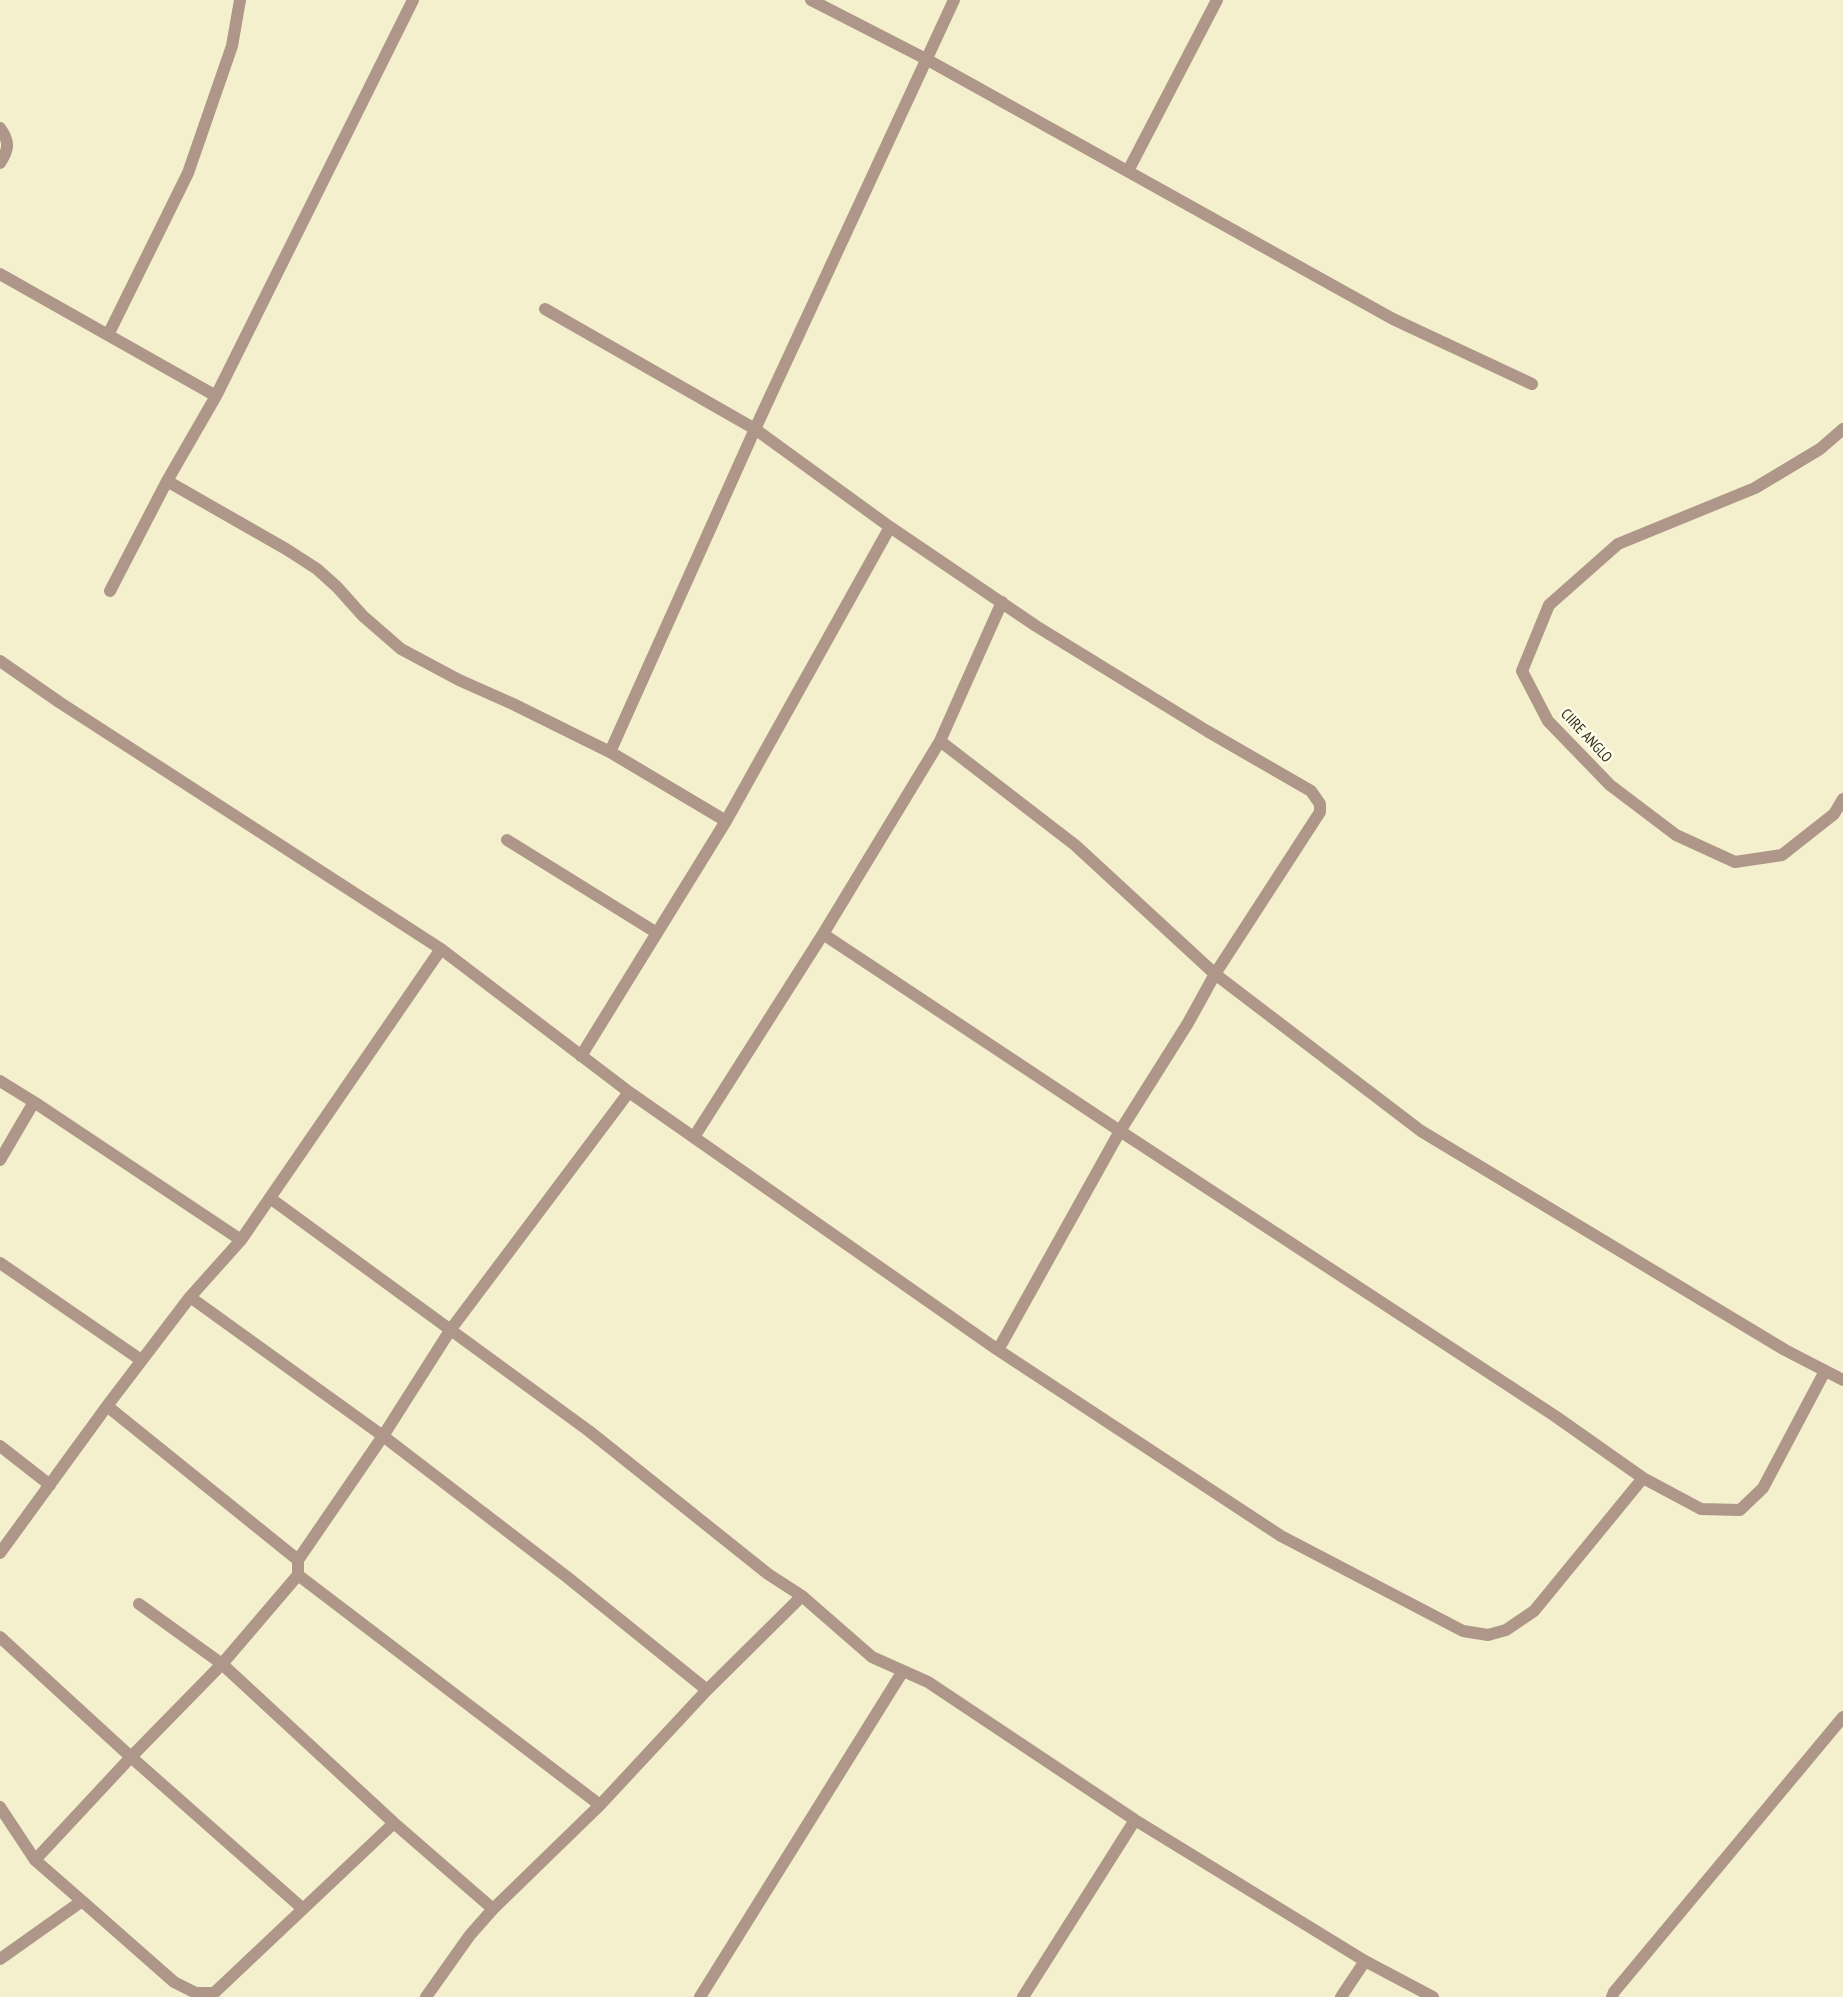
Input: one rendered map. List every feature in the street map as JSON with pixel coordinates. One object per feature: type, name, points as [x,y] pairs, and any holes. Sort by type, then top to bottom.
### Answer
[{"type":"street","points":[[108,335],[188,173],[232,46],[240,0]]},
{"type":"street","points":[[110,591],[167,481],[216,396],[413,0]]},
{"type":"street","points":[[811,0],[926,59],[1393,318],[1532,384]]},
{"type":"street","points":[[610,752],[755,429],[954,0]]},
{"type":"street","points":[[1128,171],[1217,0]]},
{"type":"street","points":[[0,128],[6,137],[8,145],[7,151],[0,163]]},
{"type":"street","points":[[0,274],[216,396]]},
{"type":"street","points":[[546,309],[755,429],[890,528],[1002,602],[1207,731],[1311,792],[1320,804],[1320,812],[1215,974],[1188,1023],[1120,1131],[998,1350]]},
{"type":"street","name":"CIIRE ANGLO","points":[[1843,430],[1820,449],[1755,488],[1618,544],[1549,605],[1522,671],[1548,721],[1610,786],[1676,835],[1734,862],[1782,855],[1834,814],[1843,799]]},
{"type":"street","points":[[167,481],[286,549],[317,569],[338,587],[363,616],[401,649],[458,680],[513,704],[610,752],[726,821]]},
{"type":"street","points":[[581,1056],[726,821],[890,528]]},
{"type":"street","points":[[694,1137],[824,934],[940,741],[1002,602]]},
{"type":"street","points":[[0,661],[59,702],[441,949],[629,1092],[998,1350],[1281,1536],[1463,1631],[1488,1635],[1506,1630],[1534,1611],[1643,1478]]},
{"type":"street","points":[[940,741],[1075,845],[1215,974],[1421,1131],[1784,1350],[1843,1380]]},
{"type":"street","points":[[507,840],[657,932]]},
{"type":"street","points":[[824,934],[1120,1131],[1555,1416],[1643,1478],[1701,1509],[1740,1510],[1763,1488],[1825,1371]]},
{"type":"street","points":[[0,1553],[190,1296],[241,1240],[441,949]]},
{"type":"street","points":[[0,1081],[241,1240]]},
{"type":"street","points":[[35,1860],[131,1757],[222,1664],[298,1575],[298,1560],[384,1436],[451,1329],[629,1092]]},
{"type":"street","points":[[0,1160],[34,1102]]},
{"type":"street","points":[[270,1198],[589,1430],[768,1574],[802,1596],[872,1657],[928,1682],[1135,1820],[1364,1961],[1432,1997]]},
{"type":"street","points":[[0,1264],[141,1360]]},
{"type":"street","points":[[190,1296],[384,1436],[567,1576],[707,1690]]},
{"type":"street","points":[[107,1406],[298,1560]]},
{"type":"street","points":[[0,1446],[50,1485]]},
{"type":"street","points":[[298,1575],[600,1805]]},
{"type":"street","points":[[426,1997],[470,1935],[493,1909],[600,1805],[707,1690],[802,1596]]},
{"type":"street","points":[[139,1604],[222,1664],[394,1823],[493,1909]]},
{"type":"street","points":[[0,1637],[131,1757],[302,1908]]},
{"type":"street","points":[[700,1997],[902,1671]]},
{"type":"street","points":[[1612,1997],[1614,1992],[1843,1717]]},
{"type":"street","points":[[0,1807],[35,1860],[174,1982],[196,1993],[214,1992],[394,1823]]},
{"type":"street","points":[[1023,1997],[1135,1820]]},
{"type":"street","points":[[0,1959],[82,1901]]},
{"type":"street","points":[[1341,1997],[1364,1961]]}]
